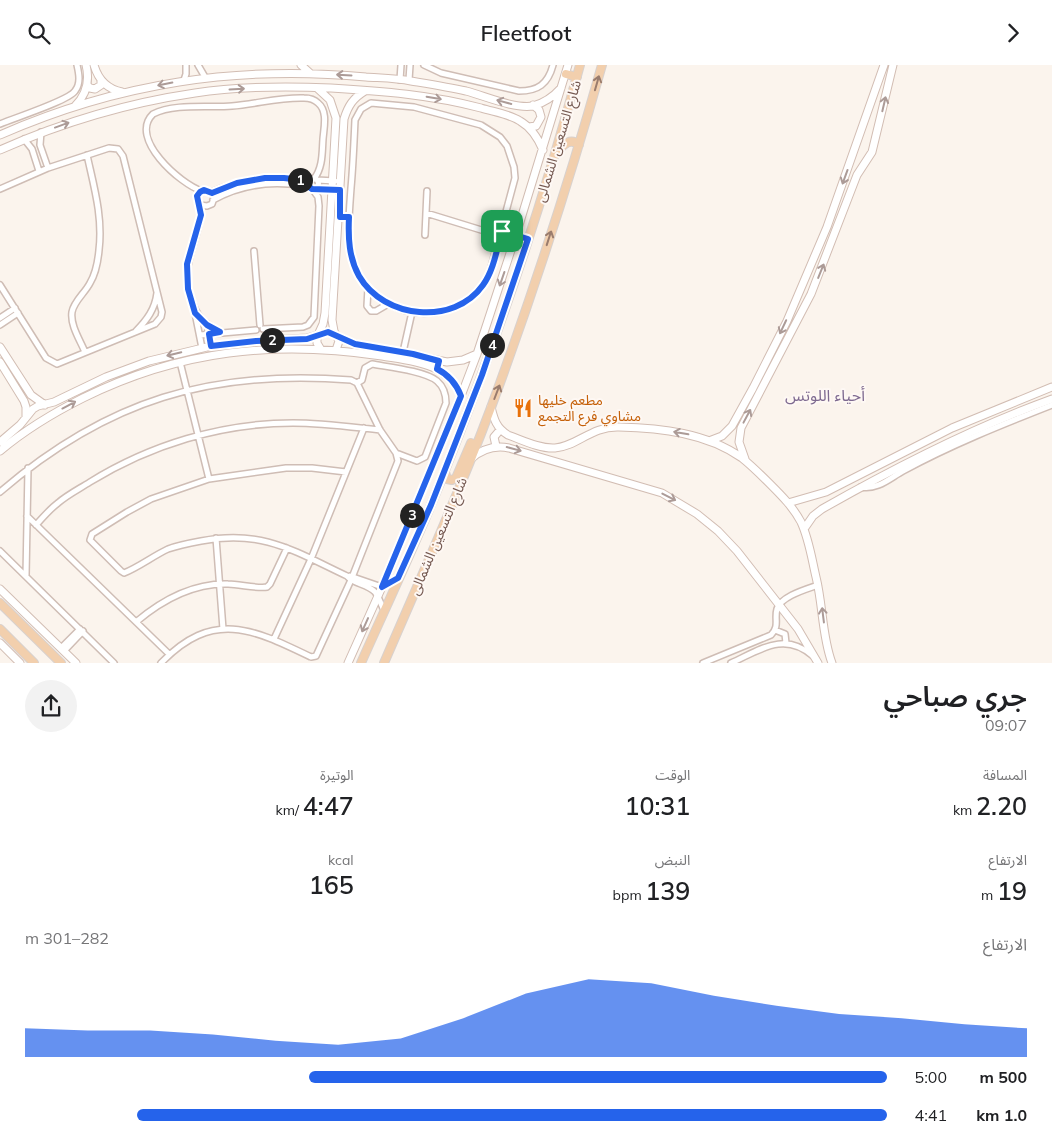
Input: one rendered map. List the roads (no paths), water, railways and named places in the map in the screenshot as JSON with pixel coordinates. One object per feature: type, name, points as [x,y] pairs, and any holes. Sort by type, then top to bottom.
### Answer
[{"type":"main road","name":"شارع التسعين الشمالى","points":[[361,663],[444,472],[482,375],[525,249],[580,65]]},
{"type":"main road","name":"شارع التسعين الشمالى","points":[[384,663],[450,511],[491,407],[531,293],[579,145],[602,65]]},
{"type":"main road","points":[[566,74],[577,77]]},
{"type":"main road","points":[[553,156],[569,141],[579,145]]},
{"type":"main road","points":[[444,472],[444,476],[449,480],[456,478],[472,442],[480,434]]},
{"type":"main road","points":[[0,603],[61,663]]},
{"type":"main road","points":[[0,629],[34,663]]},
{"type":"street","points":[[0,124],[71,95],[78,84],[77,65]]},
{"type":"street","points":[[74,107],[83,97],[87,85],[86,65]]},
{"type":"street","points":[[94,65],[102,81],[112,89],[125,92]]},
{"type":"street","points":[[186,65],[184,81],[188,87],[186,94]]},
{"type":"street","points":[[198,65],[207,77],[213,91]]},
{"type":"street","points":[[301,65],[311,73]]},
{"type":"street","points":[[400,65],[400,80]]},
{"type":"street","points":[[410,65],[412,81],[417,88],[415,95]]},
{"type":"street","points":[[424,65],[441,73],[519,91],[531,91],[541,86],[550,74],[553,65]]},
{"type":"street","points":[[348,663],[382,587],[477,354],[543,150],[568,65]]},
{"type":"street","points":[[710,441],[722,436],[732,426],[765,366],[814,259],[884,65]]},
{"type":"street","points":[[832,663],[826,641],[824,615],[818,585],[804,529],[788,503],[746,461],[742,455],[739,442],[741,428],[811,294],[855,181],[875,147],[893,65]]},
{"type":"street","points":[[267,74],[273,66]]},
{"type":"street","points":[[0,135],[74,107],[125,92],[207,77],[311,73],[391,79],[465,91],[517,105],[533,105],[545,102],[555,95],[562,85]]},
{"type":"street","points":[[389,91],[387,85],[391,79]]},
{"type":"street","points":[[87,85],[95,89],[101,85],[102,81]]},
{"type":"street","points":[[0,150],[42,132],[105,111],[186,94],[283,87],[389,91],[463,103],[514,117],[529,127],[540,142],[543,150]]},
{"type":"street","points":[[316,88],[330,100],[336,118],[325,313],[317,340],[320,348]]},
{"type":"street","points":[[336,350],[339,341],[332,320],[340,217],[344,119],[352,101],[367,90]]},
{"type":"street","points":[[200,335],[259,328],[304,327],[314,317],[319,206],[313,184],[322,163],[325,114],[318,102],[310,98],[277,98],[224,107],[191,106],[157,112],[150,117],[146,125],[155,153],[190,186],[200,205],[200,220],[186,272],[188,289],[202,348]]},
{"type":"street","points":[[371,103],[414,107],[481,125],[496,133],[507,146],[514,167],[515,178],[489,275],[474,295],[452,308],[432,313],[412,312],[388,303],[368,288],[359,276],[351,256],[348,235],[350,205],[355,120],[361,109],[371,103]]},
{"type":"street","points":[[529,127],[536,126],[541,117],[539,110],[533,105]]},
{"type":"street","points":[[864,124],[873,125],[878,129]]},
{"type":"street","points":[[20,126],[24,139],[32,149],[39,171]]},
{"type":"street","points":[[42,132],[40,145],[48,168]]},
{"type":"street","points":[[0,189],[39,171],[87,155],[114,148],[118,149],[123,156],[162,312],[159,321],[155,325],[57,364],[50,361],[0,285]]},
{"type":"street","points":[[85,352],[72,323],[72,311],[91,282],[95,272],[101,231],[99,206],[87,155]]},
{"type":"street","points":[[853,155],[857,163],[863,166]]},
{"type":"street","points":[[37,163],[45,161]]},
{"type":"street","points":[[212,193],[237,183],[256,179],[284,178],[332,190],[340,190]]},
{"type":"street","points":[[200,220],[213,201],[241,188],[260,184],[313,184],[341,181]]},
{"type":"street","points":[[190,186],[212,193]]},
{"type":"street","points":[[197,198],[198,194],[202,191]]},
{"type":"street","points":[[425,235],[427,191]]},
{"type":"street","points":[[212,193],[213,201]]},
{"type":"street","points":[[200,205],[209,206]]},
{"type":"street","points":[[340,205],[350,205]]},
{"type":"street","points":[[426,213],[491,233],[502,231],[528,239]]},
{"type":"street","points":[[340,217],[349,217]]},
{"type":"street","points":[[491,233],[499,241],[525,249]]},
{"type":"street","points":[[254,251],[259,328]]},
{"type":"street","points":[[368,288],[367,307],[371,311],[376,311],[388,303]]},
{"type":"street","points":[[134,333],[148,317],[154,305],[157,290]]},
{"type":"street","points":[[0,318],[16,310]]},
{"type":"street","points":[[0,325],[16,310]]},
{"type":"street","points":[[403,352],[412,312]]},
{"type":"street","points":[[195,313],[207,325],[220,332]]},
{"type":"street","points":[[198,325],[207,325]]},
{"type":"street","points":[[207,325],[211,346]]},
{"type":"street","points":[[0,442],[33,409],[60,399],[100,379],[130,367],[211,346],[256,341],[307,339],[328,332],[355,344],[403,352],[439,361],[455,362],[477,354]]},
{"type":"street","points":[[0,347],[30,395],[50,410],[50,416]]},
{"type":"street","points":[[0,451],[50,416],[110,385],[180,362],[206,356],[256,350],[320,348],[402,359],[437,369],[450,377],[461,396]]},
{"type":"street","points":[[437,369],[439,361]]},
{"type":"street","points":[[0,362],[24,401],[26,423],[32,427]]},
{"type":"street","points":[[180,362],[209,479]]},
{"type":"street","points":[[357,383],[362,380],[365,368],[372,364],[430,377],[442,387],[446,395],[446,403],[425,457],[418,461],[396,453]]},
{"type":"street","points":[[0,492],[28,468],[77,435],[118,414],[187,390],[245,380],[285,377],[328,378],[351,380],[357,383],[380,430],[398,457],[397,465],[315,657],[250,631],[223,629],[196,636],[183,643],[161,663]]},
{"type":"street","points":[[788,503],[826,493],[952,428],[1052,387]]},
{"type":"street","points":[[804,529],[810,520],[822,509],[936,447],[1052,399]]},
{"type":"street","points":[[861,487],[876,486],[977,435],[1052,405]]},
{"type":"street","points":[[491,407],[495,422],[500,429],[508,435],[543,447],[564,446],[597,430],[618,427],[685,433],[710,441],[746,461]]},
{"type":"street","points":[[36,525],[63,499],[109,470],[145,453],[198,435],[229,428],[281,423],[329,424],[380,430]]},
{"type":"street","points":[[274,639],[311,559],[364,428]]},
{"type":"street","points":[[496,447],[494,437],[500,429]]},
{"type":"street","points":[[470,461],[482,451],[496,447],[509,448],[652,490],[674,499],[697,514],[728,541],[798,629],[817,661]]},
{"type":"street","points":[[26,576],[28,468]]},
{"type":"street","points":[[346,472],[312,468],[286,468],[209,479],[151,499],[92,534],[89,539],[124,573],[169,549],[187,543],[216,538],[262,539],[311,559],[371,589],[378,596],[384,610]]},
{"type":"street","points":[[27,516],[170,654]]},
{"type":"street","points":[[216,538],[223,629]]},
{"type":"street","points":[[136,622],[163,602],[184,592],[220,583],[267,587],[287,548]]},
{"type":"street","points":[[0,551],[114,663]]},
{"type":"street","points":[[350,577],[382,587],[398,578]]},
{"type":"street","points":[[704,663],[768,637],[775,630],[777,622],[776,610],[780,605],[794,594],[818,585]]},
{"type":"street","points":[[0,589],[76,663]]},
{"type":"street","points":[[62,649],[81,630]]},
{"type":"street","points":[[775,630],[785,634],[786,643]]},
{"type":"street","points":[[0,643],[20,663]]},
{"type":"street","points":[[731,663],[777,643],[786,643],[804,649],[817,661]]},
{"type":"place","name":"مطعم خليها مشاوي فرع التجمع","points":[[523,408]]},
{"type":"district","name":"أحياء اللوتس","points":[[825,395]]}]
